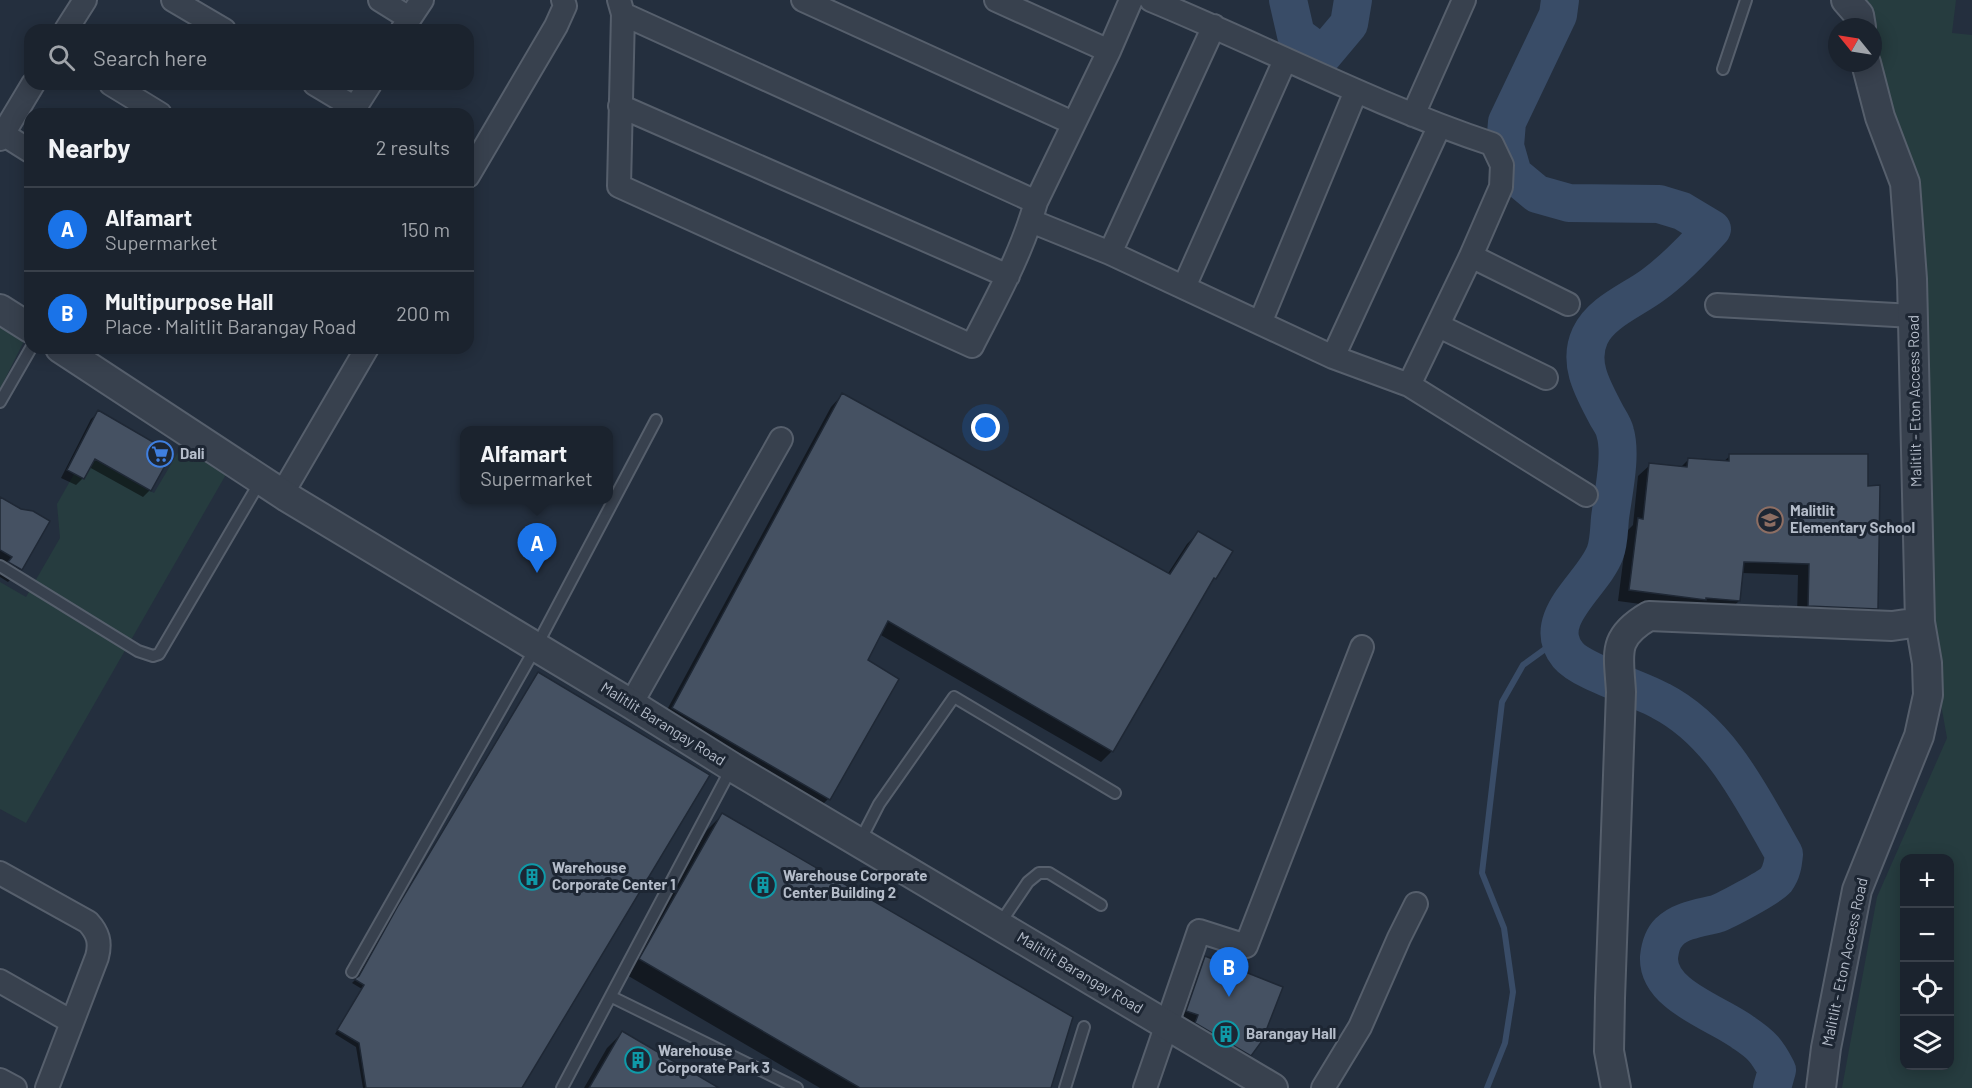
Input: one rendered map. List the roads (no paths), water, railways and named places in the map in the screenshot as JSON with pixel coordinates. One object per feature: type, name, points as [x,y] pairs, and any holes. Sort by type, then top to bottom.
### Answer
[{"type":"street","points":[[70,24],[85,0]]},
{"type":"street","points":[[173,0],[214,24]]},
{"type":"street","points":[[380,0],[411,16]]},
{"type":"street","points":[[803,0],[1073,123]]},
{"type":"street","points":[[996,0],[1109,51]]},
{"type":"street","points":[[1131,0],[1033,211],[1008,276],[972,346],[619,186],[621,7],[1033,211],[1110,253],[1333,357],[1409,385],[1586,495]]},
{"type":"street","points":[[1151,0],[1214,26],[1356,92],[1440,127],[1492,144],[1502,165],[1501,188],[1439,326],[1409,385]]},
{"type":"street","points":[[1413,116],[1464,0]]},
{"type":"street","points":[[1846,0],[1860,18]]},
{"type":"street","points":[[474,166],[556,26],[566,2]]},
{"type":"street","points":[[1110,253],[1214,26]]},
{"type":"street","points":[[1184,287],[1285,60]]},
{"type":"street","name":"Malitlit - Eton Access Road","points":[[1821,1088],[1826,1048],[1857,890],[1919,736],[1928,694],[1927,663],[1920,622],[1913,316],[1905,183],[1880,117],[1868,72]]},
{"type":"street","points":[[24,148],[1,137],[29,90]]},
{"type":"street","points":[[121,90],[150,108]]},
{"type":"street","points":[[323,90],[349,108]]},
{"type":"street","points":[[355,108],[366,90]]},
{"type":"street","points":[[1260,323],[1356,92]]},
{"type":"street","points":[[621,106],[1008,276]]},
{"type":"street","points":[[1333,357],[1440,127]]},
{"type":"street","points":[[1471,256],[1568,304]]},
{"type":"street","points":[[1717,305],[1913,316]]},
{"type":"street","points":[[0,309],[24,324]]},
{"type":"street","points":[[1439,326],[1546,378]]},
{"type":"street","name":"Malitlit Barangay Road","points":[[69,354],[272,487],[632,704],[732,767],[1273,1088]]},
{"type":"street","points":[[272,487],[363,354]]},
{"type":"street","points":[[632,704],[781,439]]},
{"type":"street","points":[[1616,1088],[1609,1051],[1610,998],[1621,692],[1619,646],[1626,633],[1648,616],[1892,626],[1920,622]]},
{"type":"street","points":[[1145,1088],[1200,931],[1246,946],[1362,647]]},
{"type":"street","points":[[0,873],[88,922],[99,939],[97,957],[47,1088]]},
{"type":"street","points":[[1323,1088],[1360,1027],[1416,904]]},
{"type":"street","points":[[0,981],[72,1022]]},
{"type":"street","points":[[0,1080],[15,1088]]},
{"type":"lane","points":[[1723,69],[1746,0]]},
{"type":"lane","points":[[0,402],[28,354]]},
{"type":"lane","points":[[613,501],[656,420]]},
{"type":"lane","points":[[0,566],[138,651],[153,656],[159,654],[272,487]]},
{"type":"lane","points":[[352,972],[536,647],[612,504]]},
{"type":"lane","points":[[859,841],[879,804],[954,697],[1115,793]]},
{"type":"lane","points":[[562,1088],[732,767]]},
{"type":"lane","points":[[999,925],[1028,882],[1039,873],[1049,873],[1101,905]]},
{"type":"lane","points":[[612,997],[797,1088]]},
{"type":"lane","points":[[1065,1088],[1084,1027]]},
{"type":"waterway","points":[[1288,0],[1296,35],[1323,55],[1349,24],[1353,0]]},
{"type":"waterway","points":[[1560,0],[1558,15],[1507,122],[1505,146],[1513,174],[1537,194],[1569,203],[1659,204],[1682,211],[1712,229],[1661,279],[1609,313],[1595,328],[1586,346],[1586,367],[1592,387],[1614,430],[1618,452],[1605,553],[1564,615],[1560,628],[1561,642],[1568,655],[1585,668],[1652,696],[1682,714],[1701,730],[1733,768],[1784,854],[1783,865],[1776,880],[1721,912],[1691,920],[1674,928],[1663,941],[1659,957],[1661,971],[1668,983],[1679,993],[1733,1026],[1764,1049],[1777,1070],[1772,1088]]},
{"type":"waterway","points":[[1487,1088],[1505,1043],[1513,992],[1504,928],[1482,873],[1502,702],[1523,665],[1559,639]]},
{"type":"place","name":"Dali","points":[[160,454]]},
{"type":"place","name":"Malitlit Elementary School","points":[[1770,520]]},
{"type":"place","name":"Alfamart","points":[[537,573]]},
{"type":"place","name":"Warehouse Corporate Center 1","points":[[532,877]]},
{"type":"place","name":"Warehouse Corporate Center Building 2","points":[[763,885]]},
{"type":"place","name":"Multipurpose Hall","points":[[1229,997]]},
{"type":"place","name":"Barangay Hall","points":[[1226,1034]]},
{"type":"place","name":"Warehouse Corporate Park 3","points":[[638,1060]]}]
